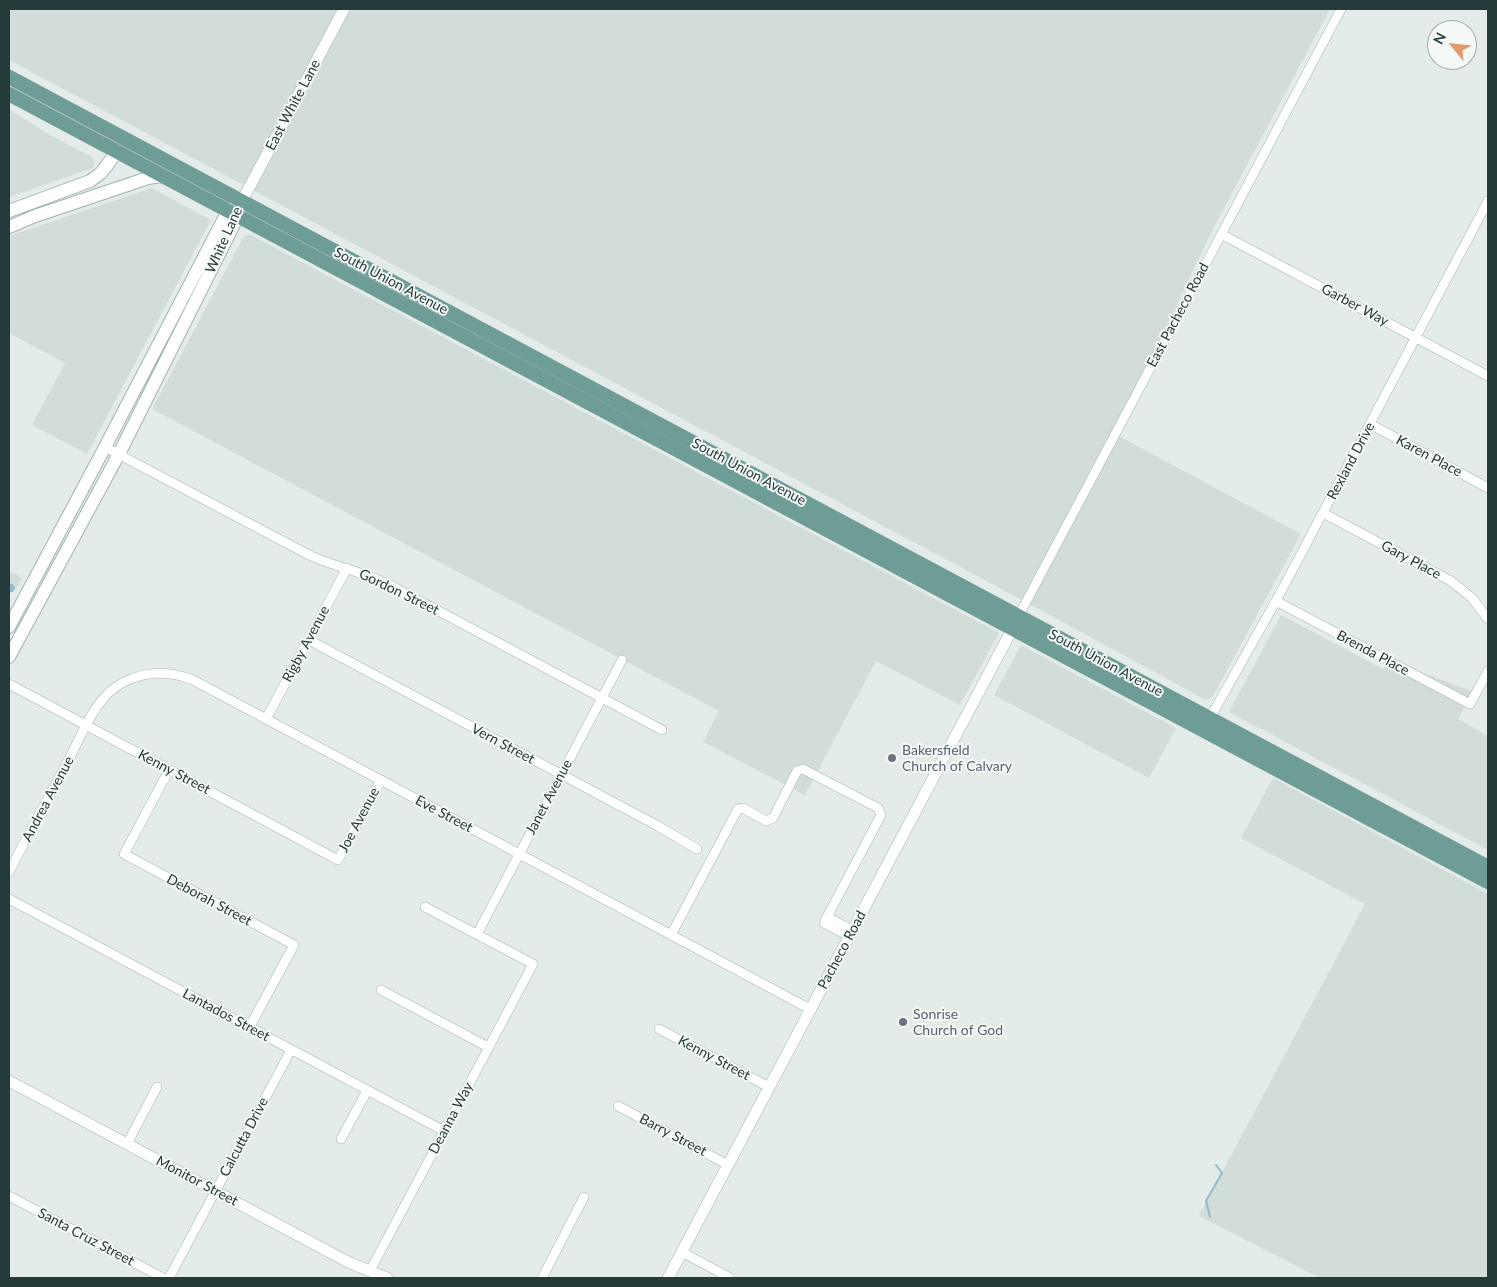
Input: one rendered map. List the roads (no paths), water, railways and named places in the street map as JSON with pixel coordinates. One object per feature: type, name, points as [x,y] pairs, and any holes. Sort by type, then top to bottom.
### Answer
[{"type":"main road","name":"South Union Avenue","points":[[9,77],[728,461],[1016,622],[1205,723],[1488,882]]},
{"type":"main road","name":"South Union Avenue","points":[[9,94],[663,442],[1016,622],[1126,688],[1205,723]]},
{"type":"main road","points":[[9,211],[90,181],[101,173],[118,152],[124,149],[128,149],[173,170],[187,172]]},
{"type":"main road","points":[[9,227],[35,216],[148,178],[162,176]]},
{"type":"main road","name":"White Lane","points":[[9,627],[233,214],[242,201]]},
{"type":"main road","name":"White Lane","points":[[9,657],[119,454],[233,214]]},
{"type":"main road","points":[[345,272],[364,274],[405,297],[409,298],[413,293]]},
{"type":"main road","points":[[452,329],[458,325],[506,351],[519,350]]},
{"type":"main road","points":[[556,385],[573,386],[617,410],[622,409],[623,405]]},
{"type":"main road","points":[[663,442],[669,438],[716,462],[728,461]]},
{"type":"main road","points":[[1205,723],[1202,726],[1212,728],[1264,754],[1285,758],[1488,867]]},
{"type":"main road","points":[[1421,846],[1442,850],[1488,875]]},
{"type":"street","name":"East White Lane","points":[[242,201],[344,9]]},
{"type":"street","name":"East Pacheco Road","points":[[1016,622],[1341,9]]},
{"type":"street","name":"Rexland Drive","points":[[1205,723],[1276,601],[1488,201]]},
{"type":"street","name":"Garber Way","points":[[1222,234],[1488,376]]},
{"type":"street","name":"Karen Place","points":[[1370,424],[1488,488]]},
{"type":"street","name":"Gordon Street","points":[[106,447],[311,556],[361,572],[388,584],[662,730]]},
{"type":"street","name":"Gary Place","points":[[1323,513],[1451,581],[1472,598],[1488,619]]},
{"type":"street","name":"Rigby Avenue","points":[[266,719],[347,568]]},
{"type":"street","name":"Brenda Place","points":[[1276,601],[1470,704],[1488,671]]},
{"type":"street","name":"Pacheco Road","points":[[668,1278],[1016,622]]},
{"type":"street","name":"Vern Street","points":[[309,640],[658,826],[697,849]]},
{"type":"street","name":"Janet Avenue","points":[[477,934],[622,660]]},
{"type":"street","name":"Eve Street","points":[[87,726],[104,698],[121,683],[138,676],[161,673],[182,676],[193,680],[810,1009]]},
{"type":"street","name":"Kenny Street","points":[[9,684],[338,860]]},
{"type":"street","name":"Andrea Avenue","points":[[9,872],[87,726]]},
{"type":"street","points":[[671,935],[738,809],[744,808],[766,821],[773,818],[797,771],[803,769],[878,808],[880,815],[827,917],[851,933]]},
{"type":"street","name":"Deborah Street","points":[[169,770],[124,854],[294,945],[249,1028]]},
{"type":"street","name":"Joe Avenue","points":[[338,860],[381,780]]},
{"type":"street","name":"Lantados Street","points":[[9,900],[444,1131]]},
{"type":"street","points":[[425,907],[477,934]]},
{"type":"street","name":"Deanna Way","points":[[370,1271],[532,964],[477,934]]},
{"type":"street","points":[[381,990],[488,1048]]},
{"type":"street","name":"Kenny Street","points":[[659,1029],[769,1087]]},
{"type":"street","name":"Calcutta Drive","points":[[169,1278],[291,1050]]},
{"type":"street","name":"Monitor Street","points":[[9,1081],[216,1191],[387,1278]]},
{"type":"street","points":[[127,1144],[157,1087]]},
{"type":"street","points":[[341,1139],[367,1090]]},
{"type":"street","name":"Barry Street","points":[[618,1106],[728,1165]]},
{"type":"street","name":"Santa Cruz Street","points":[[9,1196],[163,1278]]},
{"type":"street","points":[[542,1278],[584,1197]]},
{"type":"street","points":[[682,1252],[730,1278]]},
{"type":"waterway","points":[[1210,1217],[1206,1201],[1222,1173],[1216,1165]]},
{"type":"place","name":"Bakersfield Church of Calvary","points":[[892,758]]},
{"type":"place","name":"Sonrise Church of God","points":[[903,1022]]}]
